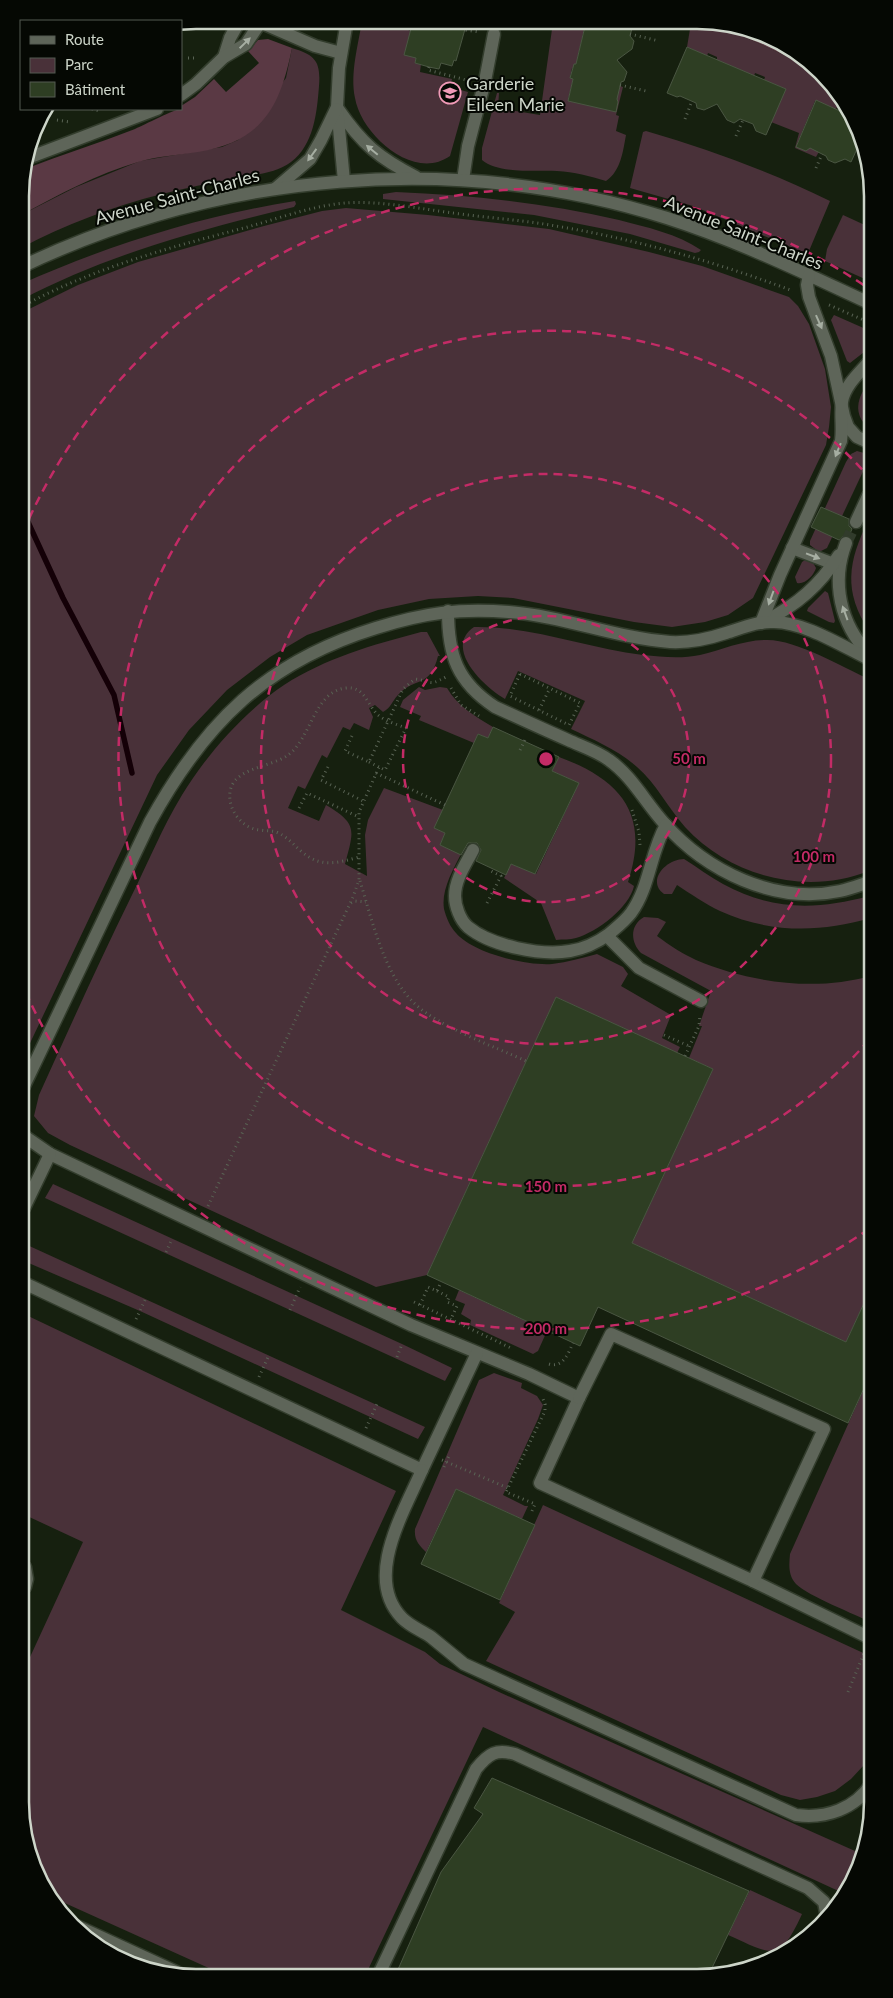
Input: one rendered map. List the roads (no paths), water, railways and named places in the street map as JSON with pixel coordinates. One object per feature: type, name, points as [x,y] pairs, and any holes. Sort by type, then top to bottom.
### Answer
[{"type":"street","points":[[224,57],[235,29]]},
{"type":"street","points":[[182,94],[196,84],[224,57],[246,44],[254,29]]},
{"type":"street","points":[[275,29],[315,46],[341,53]]},
{"type":"street","points":[[344,180],[336,107],[341,53],[346,29]]},
{"type":"street","points":[[463,180],[468,146],[485,81],[488,33]]},
{"type":"street","points":[[336,107],[353,131],[366,145],[384,160],[418,178]]},
{"type":"street","points":[[275,189],[310,159],[322,140],[336,107]]},
{"type":"street","points":[[33,156],[153,110]]},
{"type":"street","name":"Avenue Saint-Charles","points":[[29,264],[75,243],[142,220],[212,202],[275,189],[344,180],[418,178],[463,180],[568,193],[644,211],[715,235],[864,300]]},
{"type":"street","points":[[808,275],[809,297],[831,356],[848,427],[864,440]]},
{"type":"street","points":[[761,623],[792,548],[841,441],[843,428],[842,402],[847,389],[864,368]]},
{"type":"street","points":[[856,522],[864,505]]},
{"type":"street","points":[[761,623],[794,606],[834,564],[846,543],[838,574],[841,602],[849,626],[864,649]]},
{"type":"street","points":[[792,548],[834,564]]},
{"type":"street","points":[[29,1077],[150,822],[186,761],[239,702],[267,679],[297,660],[332,643],[406,619],[448,611],[474,610],[512,612],[631,637],[669,642],[687,642],[703,639],[761,623],[774,622],[789,624],[809,631],[864,657]]},
{"type":"street","points":[[448,611],[448,640],[451,652],[468,686],[495,707],[608,759],[640,791],[682,843],[705,861],[734,876],[782,892],[810,894],[840,891],[864,884]]},
{"type":"street","points":[[473,850],[457,883],[455,896],[457,908],[467,926],[476,932],[524,949],[549,952],[570,951],[589,945],[607,936],[630,914],[640,898],[657,840],[666,825]]},
{"type":"street","points":[[607,936],[639,968],[654,978],[700,1000]]},
{"type":"street","points":[[29,1139],[50,1154],[411,1325],[529,1374],[579,1398]]},
{"type":"street","points":[[29,1198],[50,1154]]},
{"type":"street","points":[[29,1285],[422,1470]]},
{"type":"street","points":[[753,1581],[824,1429],[611,1334],[540,1482],[864,1635]]},
{"type":"street","points":[[477,1353],[422,1470],[387,1555],[386,1587],[400,1617],[412,1627],[429,1636],[464,1664],[796,1815],[813,1817],[832,1813],[849,1805],[864,1794]]},
{"type":"street","points":[[381,1969],[476,1768],[494,1752],[504,1751],[515,1754],[808,1888],[824,1902],[825,1909]]},
{"type":"street","points":[[92,1933],[164,1966]]},
{"type":"waterway","points":[[29,524],[63,598],[114,695],[132,773]]},
{"type":"tunnel","points":[[846,543],[856,522]]},
{"type":"place","name":"Garderie Eileen Marie","points":[[450,93]]}]
